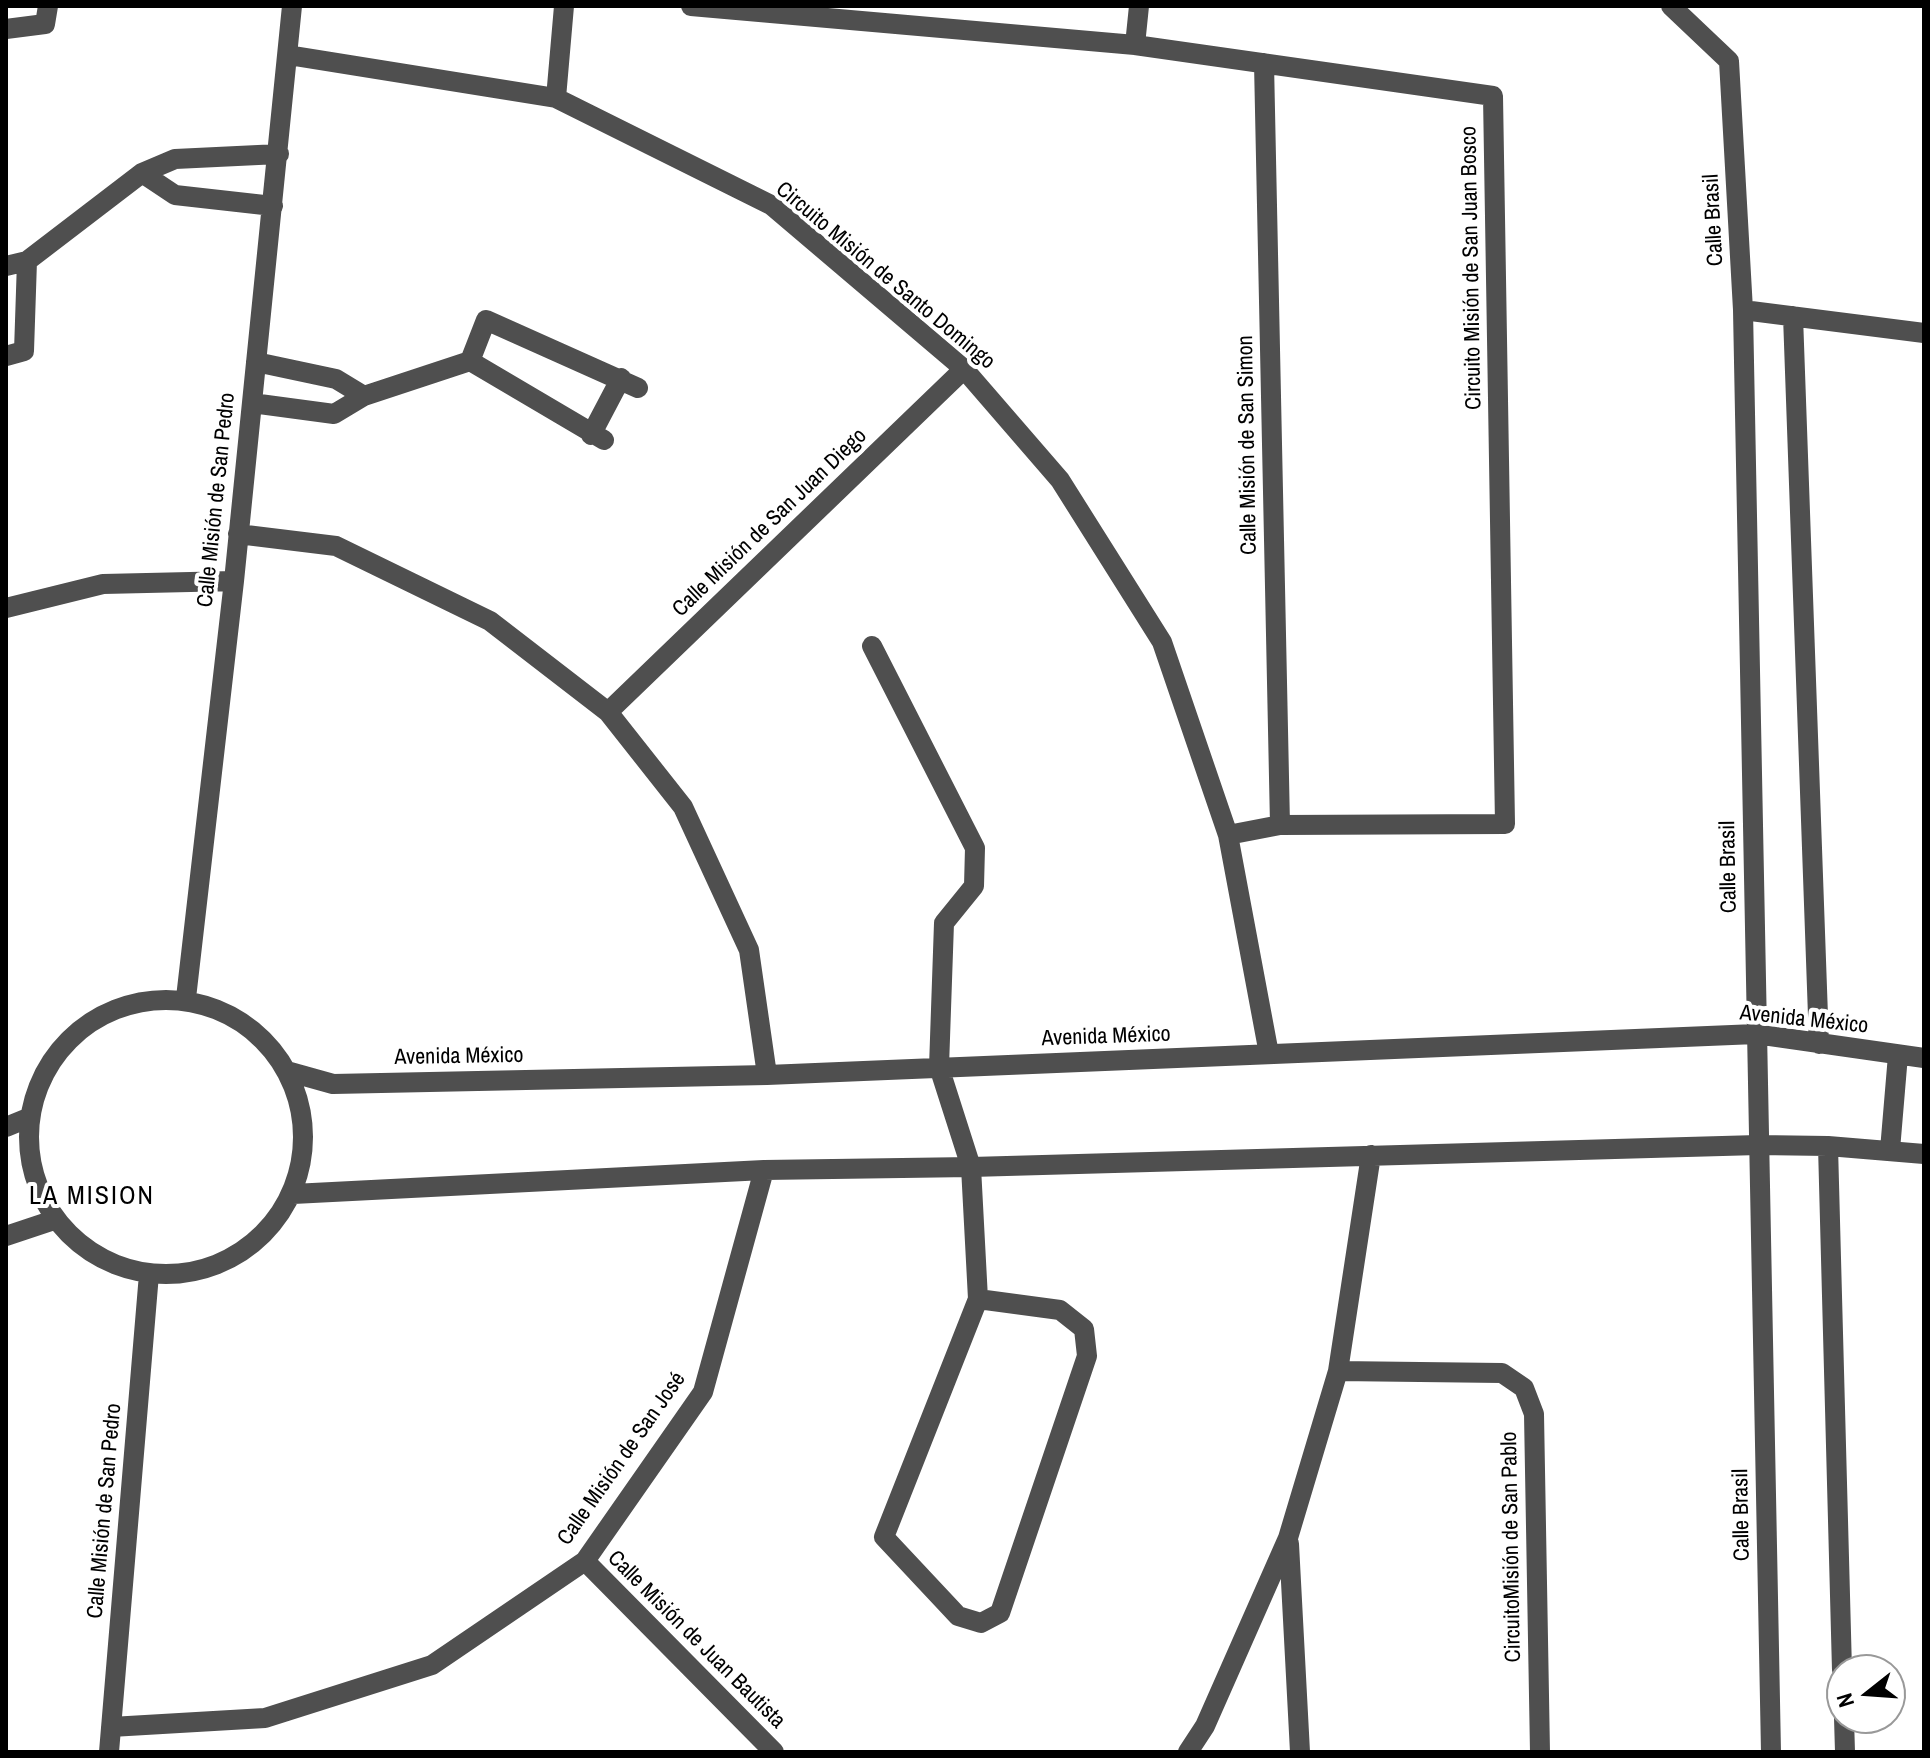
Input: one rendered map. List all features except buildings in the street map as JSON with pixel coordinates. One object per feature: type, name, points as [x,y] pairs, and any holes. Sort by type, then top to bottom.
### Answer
[{"type":"street","name":"Calle Misión de San Pedro","points":[[186,998],[234,581],[292,6]]},
{"type":"street","points":[[556,98],[564,6]]},
{"type":"street","name":"Circuito Misión de San Juan Bosco","points":[[691,6],[1135,45],[1493,96],[1505,824],[1280,825],[1228,835]]},
{"type":"street","points":[[1135,45],[1139,6]]},
{"type":"street","name":"Calle Brasil","points":[[1671,6],[1729,61],[1743,310],[1771,1752]]},
{"type":"street","points":[[6,29],[47,15]]},
{"type":"street","name":"Circuito Misión de Santo Domingo","points":[[288,55],[556,98],[771,205],[964,369],[1060,480],[1162,642],[1228,835],[1269,1054]]},
{"type":"street","name":"Calle Misión de San Simon","points":[[1264,63],[1280,825]]},
{"type":"street","points":[[6,266],[27,261],[142,173],[175,159],[279,154]]},
{"type":"street","points":[[142,173],[175,195],[273,206]]},
{"type":"street","points":[[6,356],[24,351],[27,261]]},
{"type":"street","points":[[1743,310],[1924,333]]},
{"type":"street","points":[[1793,316],[1819,1044]]},
{"type":"street","points":[[252,403],[334,414],[364,396],[470,361],[598,437],[630,383],[486,320],[470,361]]},
{"type":"street","points":[[256,362],[336,379],[364,396]]},
{"type":"street","name":"Calle Misión de San Juan Diego","points":[[608,712],[964,369]]},
{"type":"street","points":[[238,534],[336,546],[490,621],[608,712],[683,807],[749,950],[767,1075]]},
{"type":"street","points":[[6,608],[103,584],[234,581]]},
{"type":"street","points":[[872,646],[975,848],[974,886],[944,923],[939,1067],[971,1167],[978,1299],[884,1537],[958,1616],[981,1623],[1000,1613],[1087,1356],[1084,1329],[1060,1310],[978,1299]]},
{"type":"street","points":[[186,998],[241,1018],[290,1072],[305,1131],[293,1194],[260,1240],[216,1267],[182,1276],[133,1273],[94,1256],[54,1220],[31,1173],[28,1118],[63,1042],[133,1000],[186,998]]},
{"type":"street","name":"Avenida México","points":[[290,1072],[333,1084],[767,1075],[1756,1034],[1924,1058]]},
{"type":"street","points":[[1890,1150],[1898,1055]]},
{"type":"street","points":[[6,1127],[28,1118]]},
{"type":"street","points":[[293,1194],[764,1170],[1758,1145],[1828,1146],[1924,1154]]},
{"type":"street","points":[[1828,1146],[1842,1654]]},
{"type":"street","points":[[1188,1752],[1205,1726],[1288,1538],[1338,1371],[1371,1155]]},
{"type":"street","name":"Calle Misión de San José","points":[[111,1727],[265,1718],[432,1665],[585,1561],[703,1392],[764,1170]]},
{"type":"street","points":[[6,1236],[54,1220]]},
{"type":"street","name":"Calle Misión de San Pedro","points":[[109,1752],[149,1274]]},
{"type":"street","name":"CircuitoMisión de San Pablo","points":[[1338,1371],[1502,1373],[1524,1388],[1534,1414],[1540,1752]]},
{"type":"street","points":[[1288,1538],[1300,1752]]},
{"type":"street","name":"Calle Misión de Juan Bautista","points":[[585,1561],[774,1752]]},
{"type":"district","name":"LA MISION","points":[[92,1197]]}]
